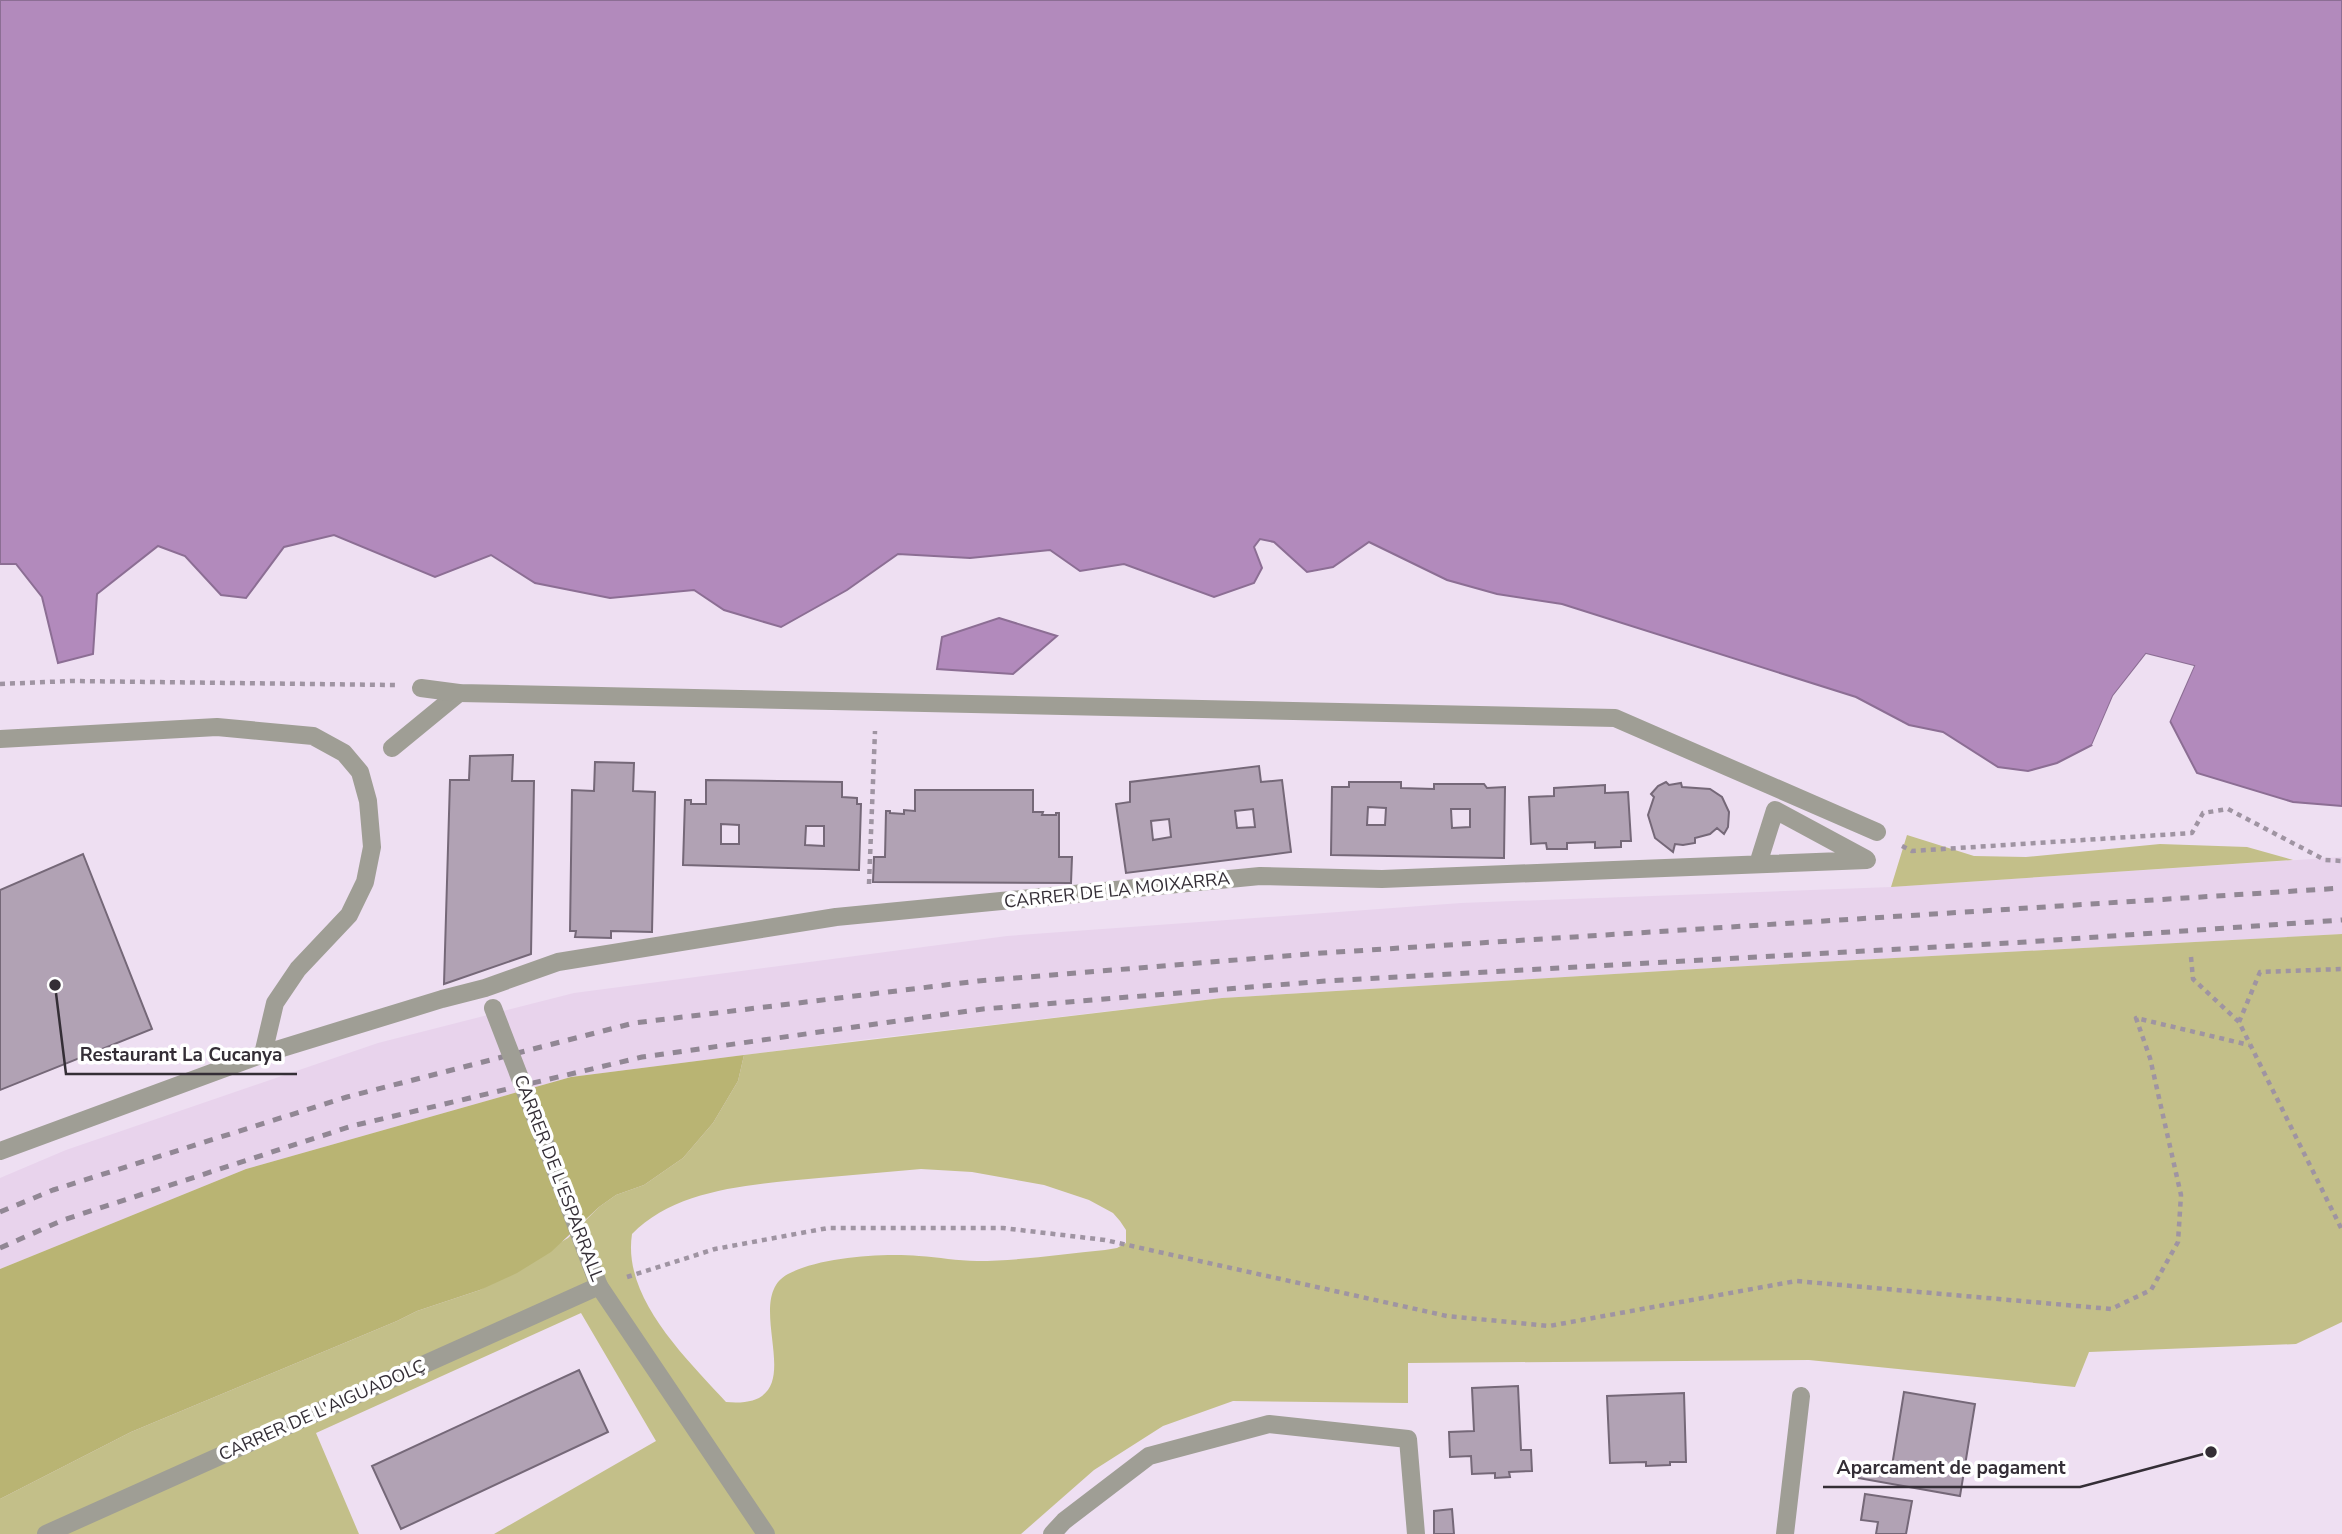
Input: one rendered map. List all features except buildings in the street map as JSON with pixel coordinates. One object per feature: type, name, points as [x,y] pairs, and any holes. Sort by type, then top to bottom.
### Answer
[{"type":"street","points":[[421,688],[459,693],[1615,718],[1877,832]]},
{"type":"street","points":[[392,748],[459,693]]},
{"type":"street","points":[[0,738],[217,726],[313,736],[344,753],[360,772],[368,801],[372,847],[365,882],[349,915],[298,969],[275,1003],[263,1054]]},
{"type":"street","name":"CARRER DE LA MOIXARRA","points":[[0,1151],[263,1054],[485,988],[558,962],[847,916],[1261,876],[1382,879],[1867,860],[1775,810],[1758,864]]},
{"type":"street","name":"CARRER DE L'ESPARRALL","points":[[485,988],[599,1286],[766,1534]]},
{"type":"street","name":"CARRER DE L'AIGUADOLÇ","points":[[46,1534],[599,1286]]},
{"type":"street","points":[[1785,1534],[1801,1396]]},
{"type":"street","points":[[1052,1534],[1149,1456],[1269,1424],[1408,1439],[1416,1534]]},
{"type":"path","points":[[0,684],[70,681],[387,684]]},
{"type":"path","points":[[869,879],[876,703]]},
{"type":"path","points":[[1877,832],[1912,851],[2192,833],[2203,813],[2228,808],[2325,860],[2342,861]]},
{"type":"path","points":[[2191,957],[2193,979],[2239,1022],[2342,1230]]},
{"type":"path","points":[[2239,1022],[2260,972],[2342,969]]},
{"type":"path","points":[[599,1286],[715,1249],[828,1228],[1003,1228],[1105,1240],[1447,1316],[1549,1326],[1796,1281],[2111,1309],[2151,1290],[2178,1242],[2181,1195],[2150,1058],[2136,1018],[2249,1045]]},
{"type":"shaded area","points":[[0,0],[2342,0],[2342,806],[2293,802],[2197,773],[2170,721],[2194,666],[2146,654],[2113,696],[2092,745],[2057,763],[2028,771],[1998,767],[1943,732],[1909,725],[1856,697],[1562,604],[1497,594],[1447,580],[1369,542],[1333,567],[1307,572],[1274,542],[1260,539],[1254,547],[1262,568],[1254,583],[1214,597],[1124,564],[1080,571],[1050,550],[970,558],[898,554],[847,590],[781,627],[724,610],[694,590],[610,598],[535,583],[491,555],[435,577],[334,535],[284,547],[246,598],[221,595],[185,556],[158,546],[97,594],[93,654],[58,663],[42,597],[16,564],[0,564]]},
{"type":"shaded area","points":[[999,618],[1057,636],[1013,674],[937,669],[942,637]]},
{"type":"shaded area","points":[[1907,835],[1974,856],[2026,857],[2160,844],[2247,847],[2293,860],[1891,887]]},
{"type":"shaded area","points":[[2342,857],[2342,934],[1222,998],[571,1077],[246,1169],[0,1269],[0,1178],[66,1150],[378,1043],[574,993],[1007,936],[1461,903],[1891,887]]},
{"type":"shaded area","points":[[2342,934],[2342,1322],[2296,1344],[2089,1352],[2075,1387],[1809,1360],[1408,1363],[1408,1403],[1233,1401],[1163,1426],[1094,1470],[1021,1534],[494,1534],[656,1441],[581,1313],[316,1433],[359,1534],[0,1534],[0,1499],[131,1432],[417,1311],[480,1290],[568,1238],[599,1207],[616,1195],[644,1185],[683,1158],[713,1123],[738,1081],[744,1055],[1222,998]],"holes":[[[921,1169],[972,1172],[1044,1185],[1089,1200],[1113,1213],[1120,1221],[1126,1230],[1126,1243],[1105,1250],[1009,1260],[970,1261],[888,1255],[834,1260],[802,1268],[788,1274],[775,1288],[770,1307],[774,1372],[769,1389],[754,1400],[726,1402],[676,1347],[647,1304],[637,1281],[632,1258],[632,1234],[650,1218],[695,1197],[745,1186],[819,1178]]]},
{"type":"shaded area","points":[[744,1055],[738,1081],[713,1123],[683,1158],[644,1185],[616,1195],[599,1207],[551,1252],[517,1273],[480,1290],[417,1311],[131,1432],[0,1499],[0,1269],[246,1169],[571,1077]]},
{"type":"pier","points":[[2146,654],[2194,666],[2168,725],[2167,720],[2190,668],[2147,658],[2116,698],[2095,747],[2092,745],[2113,696]]},
{"type":"railway","points":[[0,1212],[53,1190],[347,1097],[634,1023],[978,981],[1322,953],[2342,888]]},
{"type":"railway","points":[[0,1248],[63,1220],[352,1126],[642,1057],[983,1009],[1325,981],[2026,942],[2342,920]]},
{"type":"place","name":"Restaurant La Cucanya","points":[[55,985]]},
{"type":"place","name":"Aparcament de pagament","points":[[2211,1452]]}]
